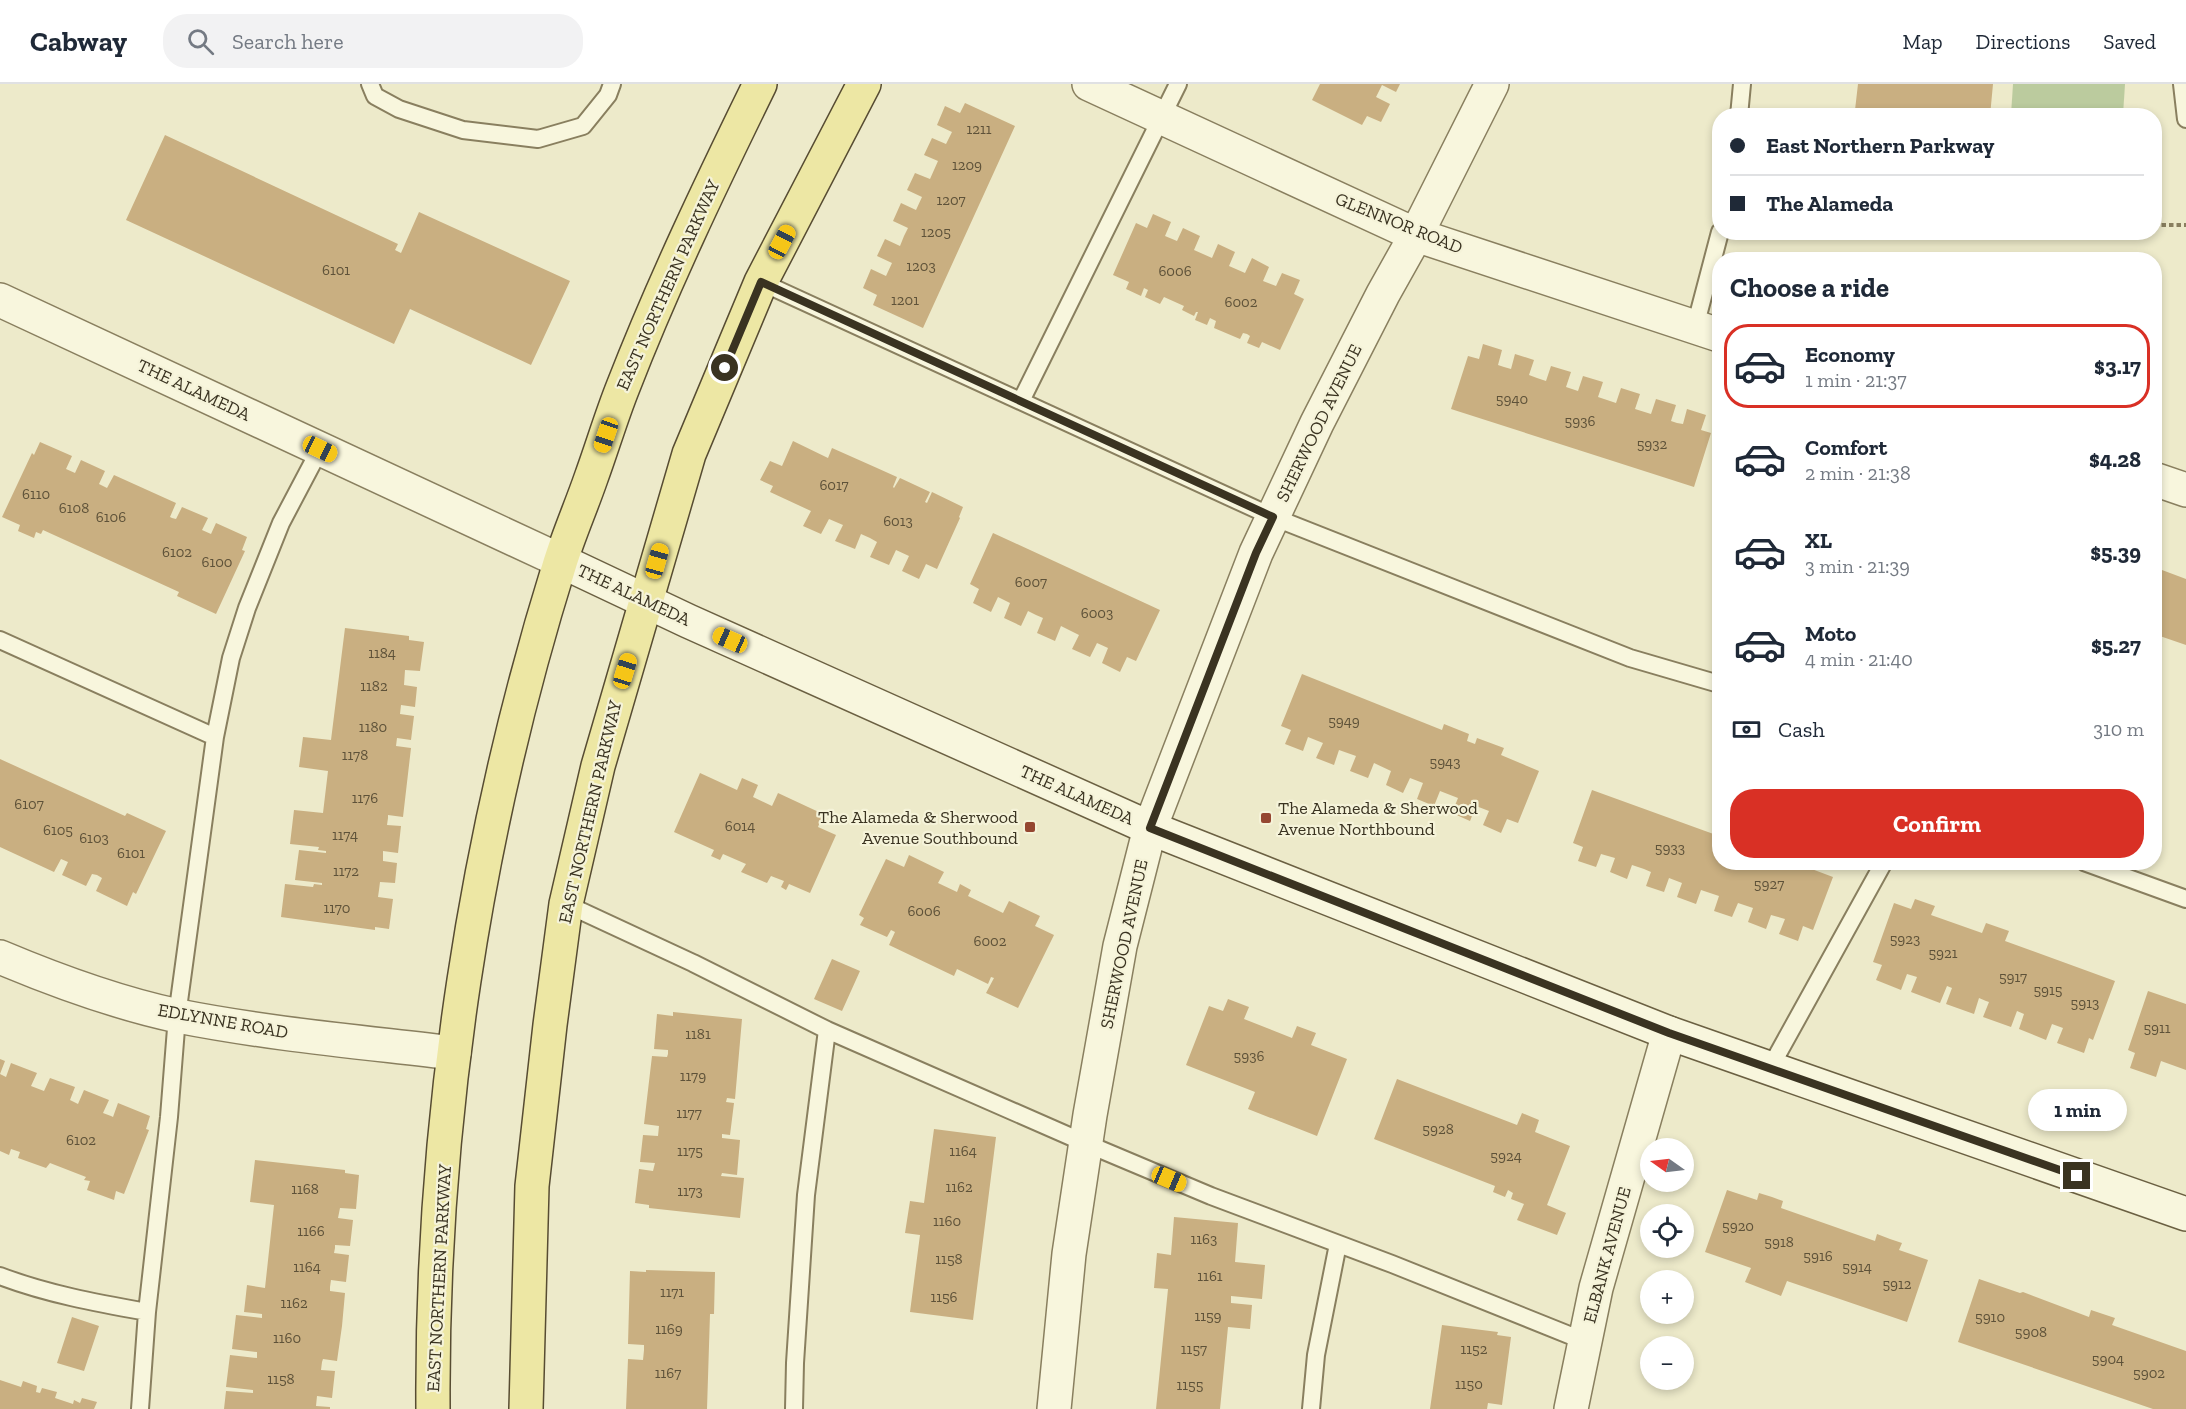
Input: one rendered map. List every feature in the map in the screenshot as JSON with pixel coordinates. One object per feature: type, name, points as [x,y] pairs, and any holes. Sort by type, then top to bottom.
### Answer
[{"type":"main road","name":"EAST NORTHERN PARKWAY","points":[[433,1409],[436,1288],[443,1170],[454,1053],[470,943],[493,817],[510,744],[561,561],[621,390],[666,281],[760,84]]},
{"type":"main road","name":"EAST NORTHERN PARKWAY","points":[[526,1409],[532,1186],[550,1025],[566,904],[598,766],[688,454],[761,282],[864,84]]},
{"type":"street","name":"GLENNOR ROAD","points":[[1089,84],[1416,234],[1707,331]]},
{"type":"street","name":"SHERWOOD AVENUE","points":[[1054,1409],[1069,1254],[1085,1143],[1120,946],[1150,828],[1256,553],[1317,423],[1492,84]]},
{"type":"street","name":"THE ALAMEDA","points":[[0,300],[645,602],[1150,828],[1669,1033],[2186,1214]]},
{"type":"street","points":[[2162,481],[2186,490]]},
{"type":"street","name":"EDLYNNE ROAD","points":[[0,957],[102,996],[177,1016],[454,1053]]},
{"type":"street","name":"ELBANK AVENUE","points":[[1576,1407],[1584,1341],[1596,1288],[1669,1033]]},
{"type":"lane","points":[[370,84],[375,96],[399,109],[463,130],[538,139],[583,126],[608,94],[612,84]]},
{"type":"lane","points":[[1021,401],[1178,84]]},
{"type":"lane","points":[[1740,108],[1742,84]]},
{"type":"lane","points":[[2182,84],[2186,119]]},
{"type":"lane","points":[[761,282],[1273,517],[1630,658],[1712,682]]},
{"type":"lane","points":[[1707,331],[1712,293]]},
{"type":"lane","points":[[140,1409],[147,1312],[169,1118],[177,1016],[215,737],[231,658],[247,608],[281,523],[320,449]]},
{"type":"lane","points":[[0,640],[215,737]]},
{"type":"lane","points":[[1770,1068],[1880,870]]},
{"type":"lane","points":[[2106,870],[2186,899]]},
{"type":"lane","points":[[566,904],[693,963],[827,1030],[1085,1143],[1211,1196],[1584,1341]]},
{"type":"lane","points":[[794,1409],[806,1195],[827,1030]]},
{"type":"lane","points":[[1311,1409],[1316,1354],[1338,1244]]},
{"type":"lane","points":[[0,1276],[27,1286],[71,1297],[147,1312]]},
{"type":"path","points":[[2162,225],[2186,225]]},
{"type":"green space","points":[[2013,84],[2125,84],[2123,108],[2011,108]]},
{"type":"building","points":[[1320,84],[1400,84],[1396,92],[1382,85],[1376,97],[1390,104],[1381,122],[1367,116],[1362,125],[1312,100]]},
{"type":"building","points":[[1858,84],[1993,84],[1991,108],[1855,108]]},
{"type":"building","points":[[965,103],[1015,126],[923,328],[873,305],[877,295],[863,288],[871,269],[886,276],[892,263],[877,256],[885,239],[900,246],[908,228],[893,221],[901,203],[916,210],[922,197],[907,190],[915,173],[930,179],[938,161],[924,155],[932,138],[946,144],[952,132],[937,125],[945,106],[960,113]]},
{"type":"building","points":[[165,135],[398,244],[395,250],[401,253],[419,212],[570,281],[531,365],[410,309],[394,344],[126,220]]},
{"type":"building","points":[[1153,214],[1171,222],[1165,236],[1177,241],[1183,228],[1200,236],[1194,250],[1212,258],[1218,244],[1235,252],[1229,266],[1245,273],[1252,258],[1269,267],[1263,281],[1276,286],[1282,273],[1300,280],[1294,294],[1304,299],[1280,350],[1262,342],[1259,348],[1247,343],[1250,336],[1247,334],[1243,333],[1240,339],[1214,328],[1216,321],[1210,318],[1207,325],[1195,320],[1198,312],[1194,316],[1182,310],[1184,306],[1164,297],[1160,304],[1145,297],[1148,290],[1144,288],[1141,296],[1126,289],[1129,282],[1113,275],[1136,223],[1147,228]]},
{"type":"building","points":[[1483,344],[1502,350],[1498,365],[1504,367],[1511,369],[1515,354],[1534,360],[1529,375],[1546,381],[1551,366],[1571,372],[1566,387],[1578,391],[1583,376],[1603,382],[1598,397],[1616,403],[1621,388],[1640,394],[1635,409],[1651,414],[1656,399],[1676,405],[1671,421],[1677,423],[1683,424],[1687,409],[1706,415],[1701,430],[1711,433],[1694,487],[1451,409],[1468,356],[1479,359]]},
{"type":"building","points":[[793,441],[828,458],[832,448],[897,477],[894,488],[900,478],[930,492],[925,502],[927,503],[932,492],[963,507],[937,569],[926,564],[919,579],[902,571],[909,556],[896,550],[889,565],[870,557],[877,542],[870,538],[861,534],[855,549],[835,541],[843,525],[829,519],[821,534],[803,526],[811,511],[770,492],[773,486],[760,480],[770,461],[782,466]]},
{"type":"building","points":[[40,442],[72,456],[66,469],[75,473],[81,460],[105,471],[99,484],[107,488],[114,475],[176,503],[170,517],[172,518],[176,519],[182,507],[208,518],[202,530],[211,534],[216,523],[247,537],[242,550],[245,551],[216,614],[177,596],[179,592],[43,530],[41,534],[36,532],[34,538],[18,531],[20,525],[2,517],[32,453],[34,455]]},
{"type":"building","points":[[993,533],[1160,610],[1136,661],[1127,657],[1120,672],[1102,663],[1108,648],[1097,643],[1090,657],[1072,649],[1079,635],[1061,626],[1055,641],[1037,633],[1043,618],[1028,611],[1021,626],[1004,618],[1010,603],[998,597],[991,612],[973,603],[979,589],[970,584]]},
{"type":"building","points":[[2162,570],[2186,579],[2186,645],[2162,637]]},
{"type":"building","points":[[345,628],[409,636],[409,640],[424,642],[420,671],[405,670],[404,685],[417,687],[415,707],[401,705],[400,714],[414,716],[411,740],[397,738],[396,746],[411,748],[403,817],[388,815],[387,825],[401,826],[398,853],[383,851],[383,861],[397,863],[395,883],[380,882],[378,897],[393,899],[389,929],[375,927],[375,930],[281,917],[285,884],[313,887],[314,884],[322,885],[322,883],[295,880],[299,850],[326,853],[326,851],[318,850],[319,847],[290,844],[294,810],[323,813],[328,771],[299,767],[303,737],[331,740]]},
{"type":"building","points":[[1302,674],[1442,730],[1444,724],[1469,734],[1467,741],[1475,744],[1477,738],[1504,748],[1501,755],[1539,771],[1518,823],[1507,819],[1501,833],[1483,825],[1489,811],[1476,806],[1470,821],[1452,813],[1458,798],[1440,791],[1434,806],[1417,799],[1423,783],[1410,778],[1403,793],[1386,785],[1391,771],[1374,763],[1368,778],[1350,771],[1356,756],[1339,750],[1334,765],[1316,758],[1323,743],[1308,737],[1303,751],[1285,744],[1291,730],[1281,726]]},
{"type":"building","points":[[0,759],[125,816],[127,813],[166,831],[136,894],[133,892],[127,906],[96,891],[102,878],[97,875],[92,874],[86,886],[62,875],[68,862],[61,859],[54,872],[0,847]]},
{"type":"building","points":[[700,773],[737,790],[742,778],[758,785],[753,797],[772,806],[778,793],[823,814],[818,827],[836,835],[810,893],[789,884],[786,890],[781,887],[784,881],[771,876],[767,883],[741,872],[746,864],[723,854],[720,860],[711,856],[714,850],[674,832]]},
{"type":"building","points":[[1592,790],[1712,833],[1712,870],[1814,870],[1833,877],[1813,930],[1803,926],[1798,941],[1779,934],[1785,919],[1771,915],[1766,929],[1748,922],[1753,908],[1738,903],[1732,917],[1714,911],[1719,896],[1701,890],[1696,904],[1677,897],[1682,883],[1669,878],[1664,892],[1646,886],[1651,872],[1632,865],[1627,879],[1610,872],[1615,858],[1601,854],[1596,867],[1578,861],[1583,847],[1573,843]]},
{"type":"building","points":[[909,855],[944,872],[938,883],[957,892],[960,884],[971,890],[968,896],[1003,913],[1009,901],[1040,916],[1035,926],[1054,935],[1018,1008],[986,993],[994,978],[991,977],[988,984],[957,969],[954,976],[889,945],[895,932],[891,930],[887,937],[860,925],[864,918],[859,915],[886,859],[904,867]]},
{"type":"building","points":[[1915,899],[1935,906],[1931,915],[1982,933],[1986,923],[2009,931],[2005,941],[2115,981],[2093,1040],[2089,1038],[2084,1053],[2057,1043],[2063,1028],[2052,1024],[2046,1040],[2019,1029],[2024,1014],[2017,1011],[2011,1027],[1983,1017],[1989,1002],[1979,998],[1974,1014],[1946,1004],[1952,988],[1947,986],[1940,1003],[1911,992],[1917,977],[1907,974],[1901,990],[1876,980],[1882,965],[1873,962],[1894,903],[1911,909]]},
{"type":"building","points":[[832,959],[860,971],[842,1011],[814,999]]},
{"type":"building","points":[[2148,991],[2186,1004],[2186,1070],[2161,1061],[2156,1077],[2130,1068],[2135,1053],[2128,1050]]},
{"type":"building","points":[[1228,999],[1249,1007],[1244,1019],[1292,1038],[1297,1026],[1316,1033],[1311,1045],[1347,1059],[1317,1136],[1248,1109],[1255,1092],[1186,1065],[1209,1006],[1223,1011]]},
{"type":"building","points":[[673,1012],[742,1019],[735,1099],[727,1098],[726,1102],[734,1103],[730,1135],[722,1134],[722,1138],[740,1140],[737,1175],[722,1173],[721,1176],[744,1178],[740,1218],[649,1208],[649,1205],[635,1203],[639,1169],[653,1171],[655,1163],[640,1162],[643,1135],[658,1136],[659,1126],[644,1124],[652,1056],[667,1057],[668,1054],[668,1050],[654,1049],[657,1014],[673,1016]]},
{"type":"building","points":[[0,1059],[5,1061],[0,1074]]},
{"type":"building","points":[[11,1063],[37,1073],[31,1086],[44,1091],[50,1078],[75,1087],[70,1100],[78,1104],[84,1090],[109,1100],[103,1113],[113,1117],[118,1103],[150,1116],[146,1129],[149,1130],[124,1194],[116,1191],[114,1200],[87,1190],[90,1181],[84,1180],[86,1177],[50,1163],[46,1168],[18,1158],[20,1152],[11,1149],[9,1155],[0,1151],[0,1074],[6,1077]]},
{"type":"building","points":[[1397,1079],[1517,1125],[1522,1113],[1539,1120],[1535,1132],[1570,1146],[1547,1205],[1566,1213],[1557,1235],[1517,1220],[1524,1204],[1511,1199],[1513,1193],[1508,1190],[1505,1197],[1493,1192],[1495,1186],[1374,1139]]},
{"type":"building","points":[[934,1129],[996,1137],[973,1320],[910,1312],[920,1235],[905,1233],[910,1201],[924,1203]]},
{"type":"building","points":[[255,1160],[345,1170],[345,1173],[359,1175],[356,1209],[340,1208],[338,1218],[353,1220],[350,1246],[335,1245],[334,1253],[349,1255],[346,1282],[331,1280],[330,1287],[330,1291],[345,1293],[337,1361],[323,1359],[321,1370],[335,1371],[332,1398],[317,1396],[316,1406],[330,1407],[330,1409],[224,1409],[226,1391],[253,1393],[253,1390],[226,1387],[230,1355],[257,1358],[257,1352],[232,1349],[236,1315],[262,1318],[262,1314],[244,1312],[247,1285],[265,1288],[274,1205],[250,1202]]},
{"type":"building","points":[[1727,1190],[1757,1200],[1759,1193],[1772,1197],[1783,1201],[1781,1208],[1875,1241],[1877,1234],[1902,1243],[1899,1250],[1928,1260],[1907,1322],[1787,1281],[1781,1296],[1745,1282],[1751,1268],[1705,1252]]},
{"type":"building","points":[[1174,1217],[1238,1223],[1235,1262],[1265,1265],[1262,1299],[1231,1296],[1231,1303],[1252,1305],[1250,1329],[1228,1327],[1220,1409],[1156,1409],[1168,1289],[1154,1288],[1157,1253],[1171,1255]]},
{"type":"building","points":[[646,1270],[715,1272],[714,1314],[710,1314],[707,1409],[626,1409],[628,1359],[643,1360],[644,1350],[644,1345],[628,1344],[630,1271],[646,1272]]},
{"type":"building","points":[[1979,1279],[2020,1293],[2023,1292],[2089,1317],[2091,1310],[2115,1318],[2112,1325],[2186,1351],[2186,1409],[2153,1409],[1958,1342]]},
{"type":"building","points":[[72,1317],[99,1326],[84,1371],[57,1363]]},
{"type":"building","points":[[1442,1325],[1498,1332],[1497,1335],[1511,1337],[1502,1405],[1488,1403],[1487,1409],[1430,1409]]},
{"type":"building","points":[[0,1380],[21,1387],[23,1381],[37,1386],[36,1392],[40,1393],[42,1388],[57,1392],[55,1398],[73,1404],[74,1400],[80,1403],[82,1398],[97,1402],[94,1409],[0,1409]]},
{"type":"place","name":"The Alameda & Sherwood Avenue Northbound","points":[[1266,818]]},
{"type":"place","name":"The Alameda & Sherwood Avenue Southbound","points":[[1030,827]]},
{"type":"route","points":[[725,368],[761,282],[1273,517],[1256,553],[1150,828],[1669,1033],[2077,1176]]}]
